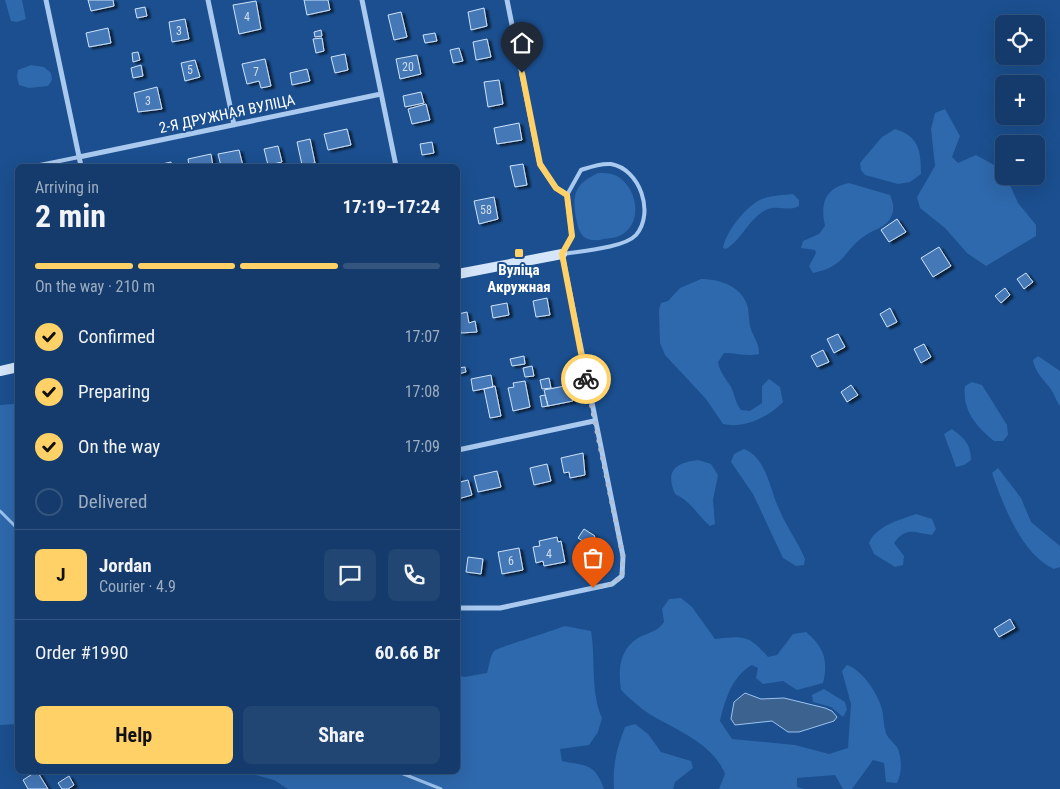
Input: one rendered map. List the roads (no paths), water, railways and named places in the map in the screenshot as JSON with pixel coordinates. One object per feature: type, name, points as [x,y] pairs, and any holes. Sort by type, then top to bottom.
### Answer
[{"type":"street","points":[[46,0],[80,164]]},
{"type":"street","points":[[208,0],[234,125]]},
{"type":"street","points":[[362,0],[396,164]]},
{"type":"street","points":[[460,608],[500,608],[612,584],[622,576],[623,556],[594,421],[562,254],[572,236],[567,195],[556,188],[540,164],[507,0]]},
{"type":"street","name":"2-Я ДРУЖНАЯ ВУЛІЦА","points":[[79,157],[381,94]]},
{"type":"street","points":[[460,274],[562,254]]},
{"type":"street","points":[[0,371],[15,368]]},
{"type":"street","points":[[460,450],[594,421]]},
{"type":"lane","points":[[45,164],[79,157]]},
{"type":"lane","points":[[562,254],[622,243],[636,235],[645,219],[644,199],[638,185],[624,170],[611,164],[596,165],[581,170],[567,195]]},
{"type":"waterway","points":[[0,511],[15,526]]},
{"type":"waterway","points":[[404,774],[441,789]]},
{"type":"place","name":"Вуліца Акружная","points":[[519,253]]}]
